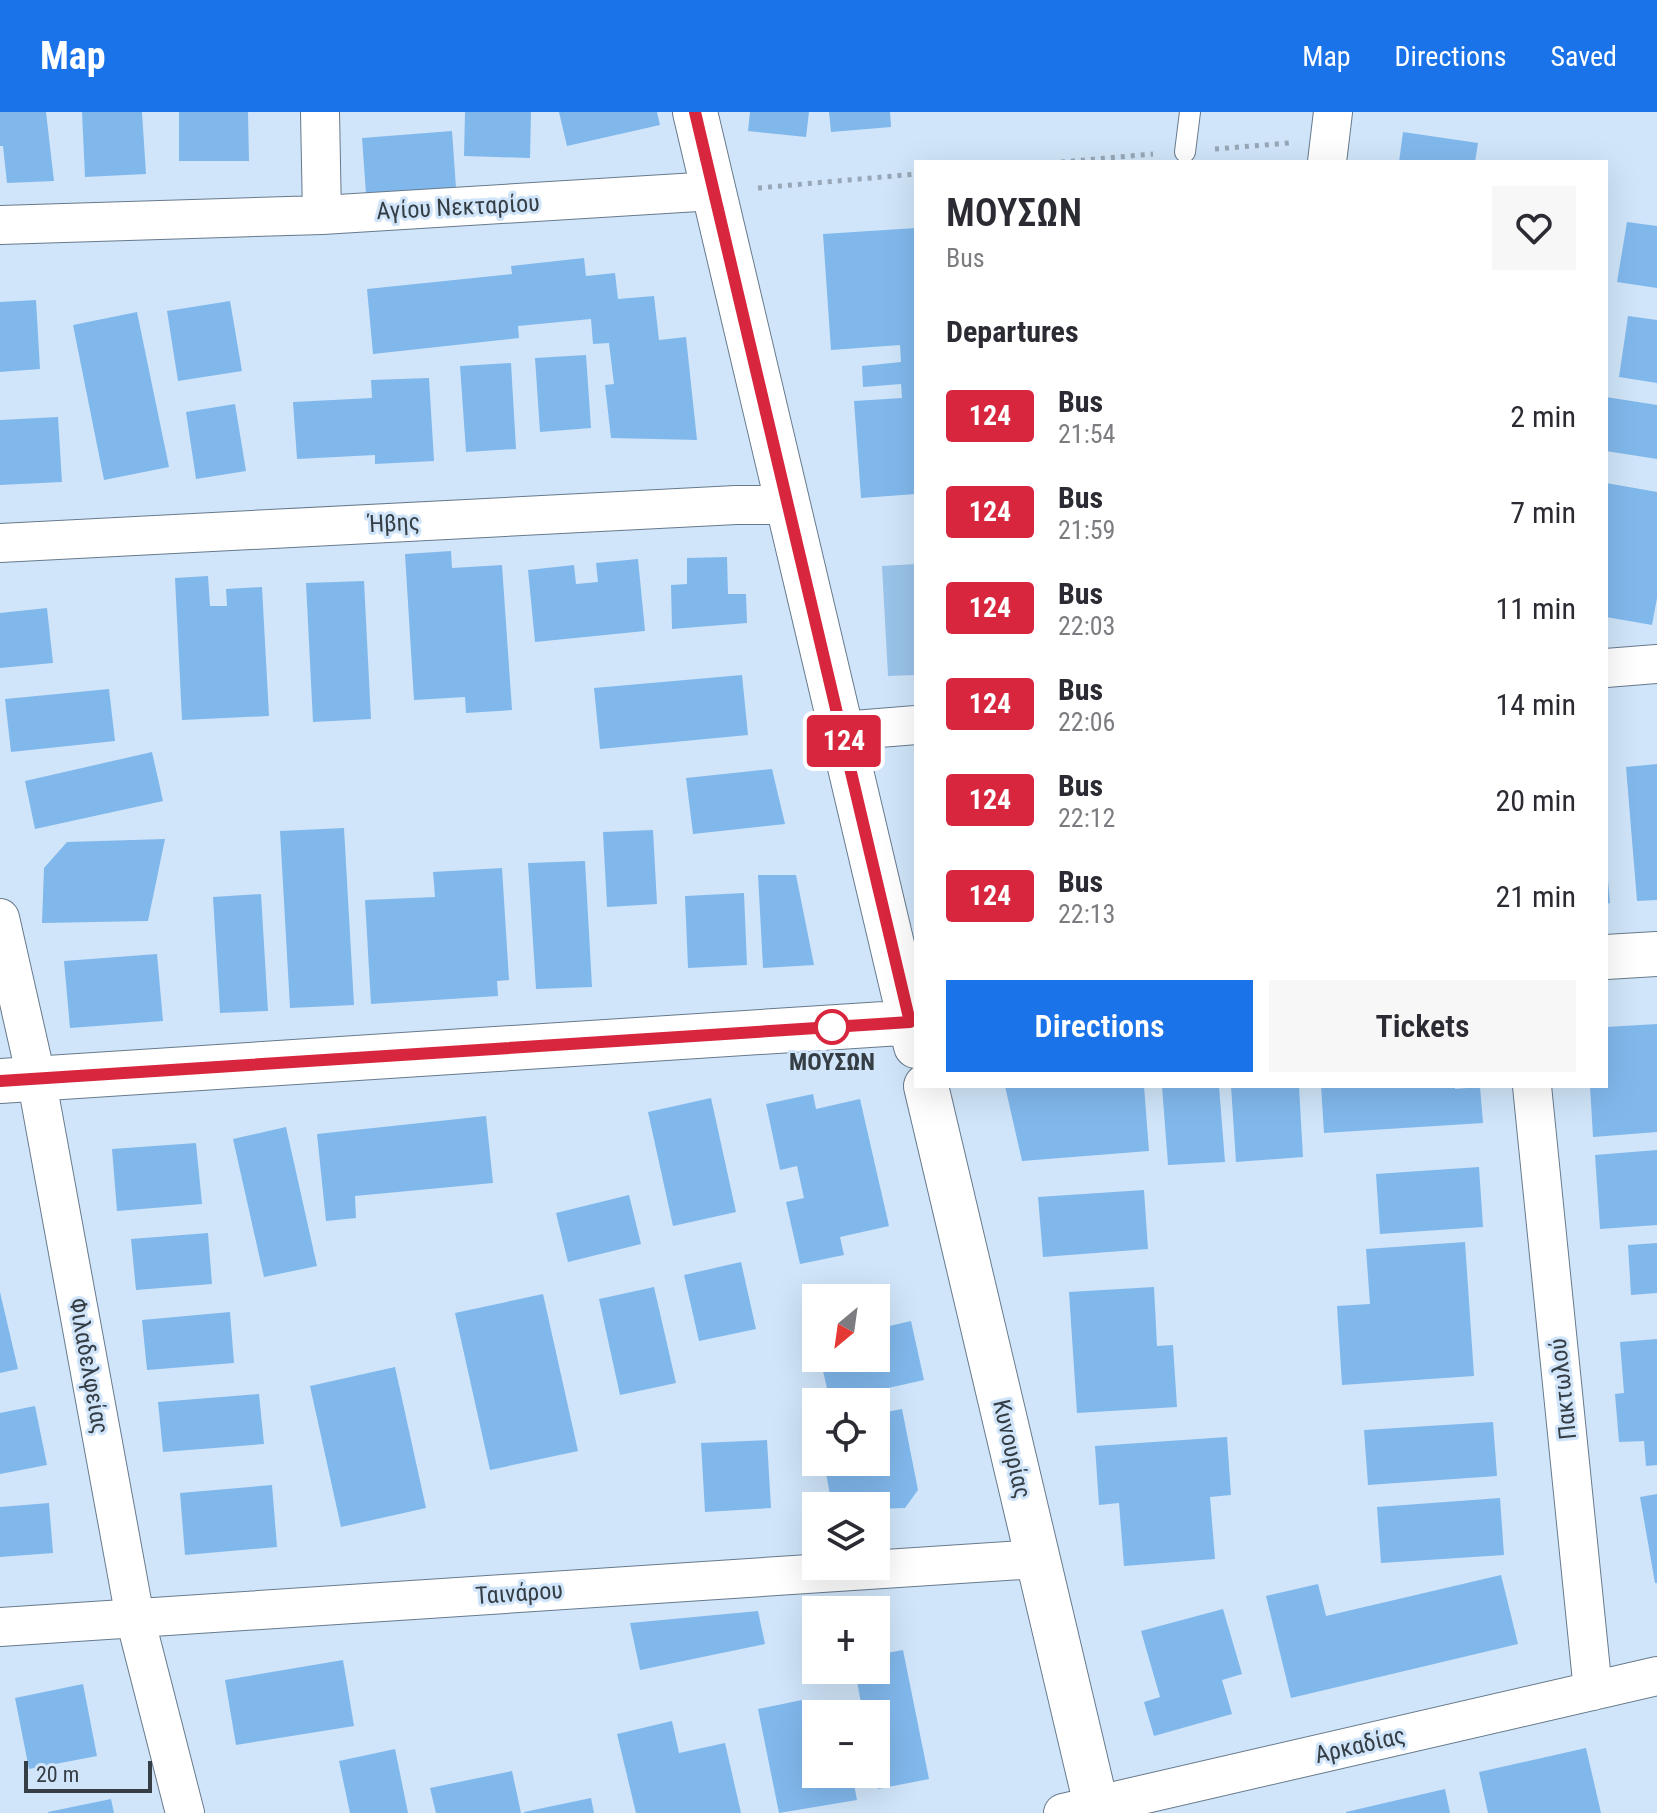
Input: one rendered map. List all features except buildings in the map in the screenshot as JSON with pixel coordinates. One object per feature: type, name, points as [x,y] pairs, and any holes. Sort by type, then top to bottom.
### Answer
[{"type":"street","points":[[320,112],[322,215]]},
{"type":"street","points":[[18,1079],[914,1030],[695,112]]},
{"type":"street","points":[[1327,160],[1333,112]]},
{"type":"street","name":"Αγίου Νεκταρίου","points":[[0,225],[322,215],[714,191]]},
{"type":"street","name":"Ήβης","points":[[0,543],[736,505],[788,505]]},
{"type":"street","points":[[1608,668],[1657,664]]},
{"type":"street","points":[[842,731],[914,725]]},
{"type":"street","name":"Φιλαδελφείας","points":[[0,918],[18,1079],[135,1618],[185,1813]]},
{"type":"street","points":[[1608,957],[1657,954]]},
{"type":"street","name":"Κυνουρίας","points":[[926,1088],[1038,1559],[1085,1810]]},
{"type":"street","name":"Πακτωλού","points":[[1532,1088],[1593,1691]]},
{"type":"street","name":"Ταινάρου","points":[[0,1627],[1038,1559]]},
{"type":"street","name":"Αρκαδίας","points":[[1085,1810],[1657,1676]]},
{"type":"lane","points":[[1185,152],[1190,112]]},
{"type":"path","points":[[714,191],[914,174]]},
{"type":"shaded area","points":[[914,564],[914,675],[888,676],[882,566]]},
{"type":"bus line","name":"124","points":[[0,1081],[910,1022],[695,112]]},
{"type":"place","name":"ΜΟΥΣΩΝ","points":[[832,1027]]}]
